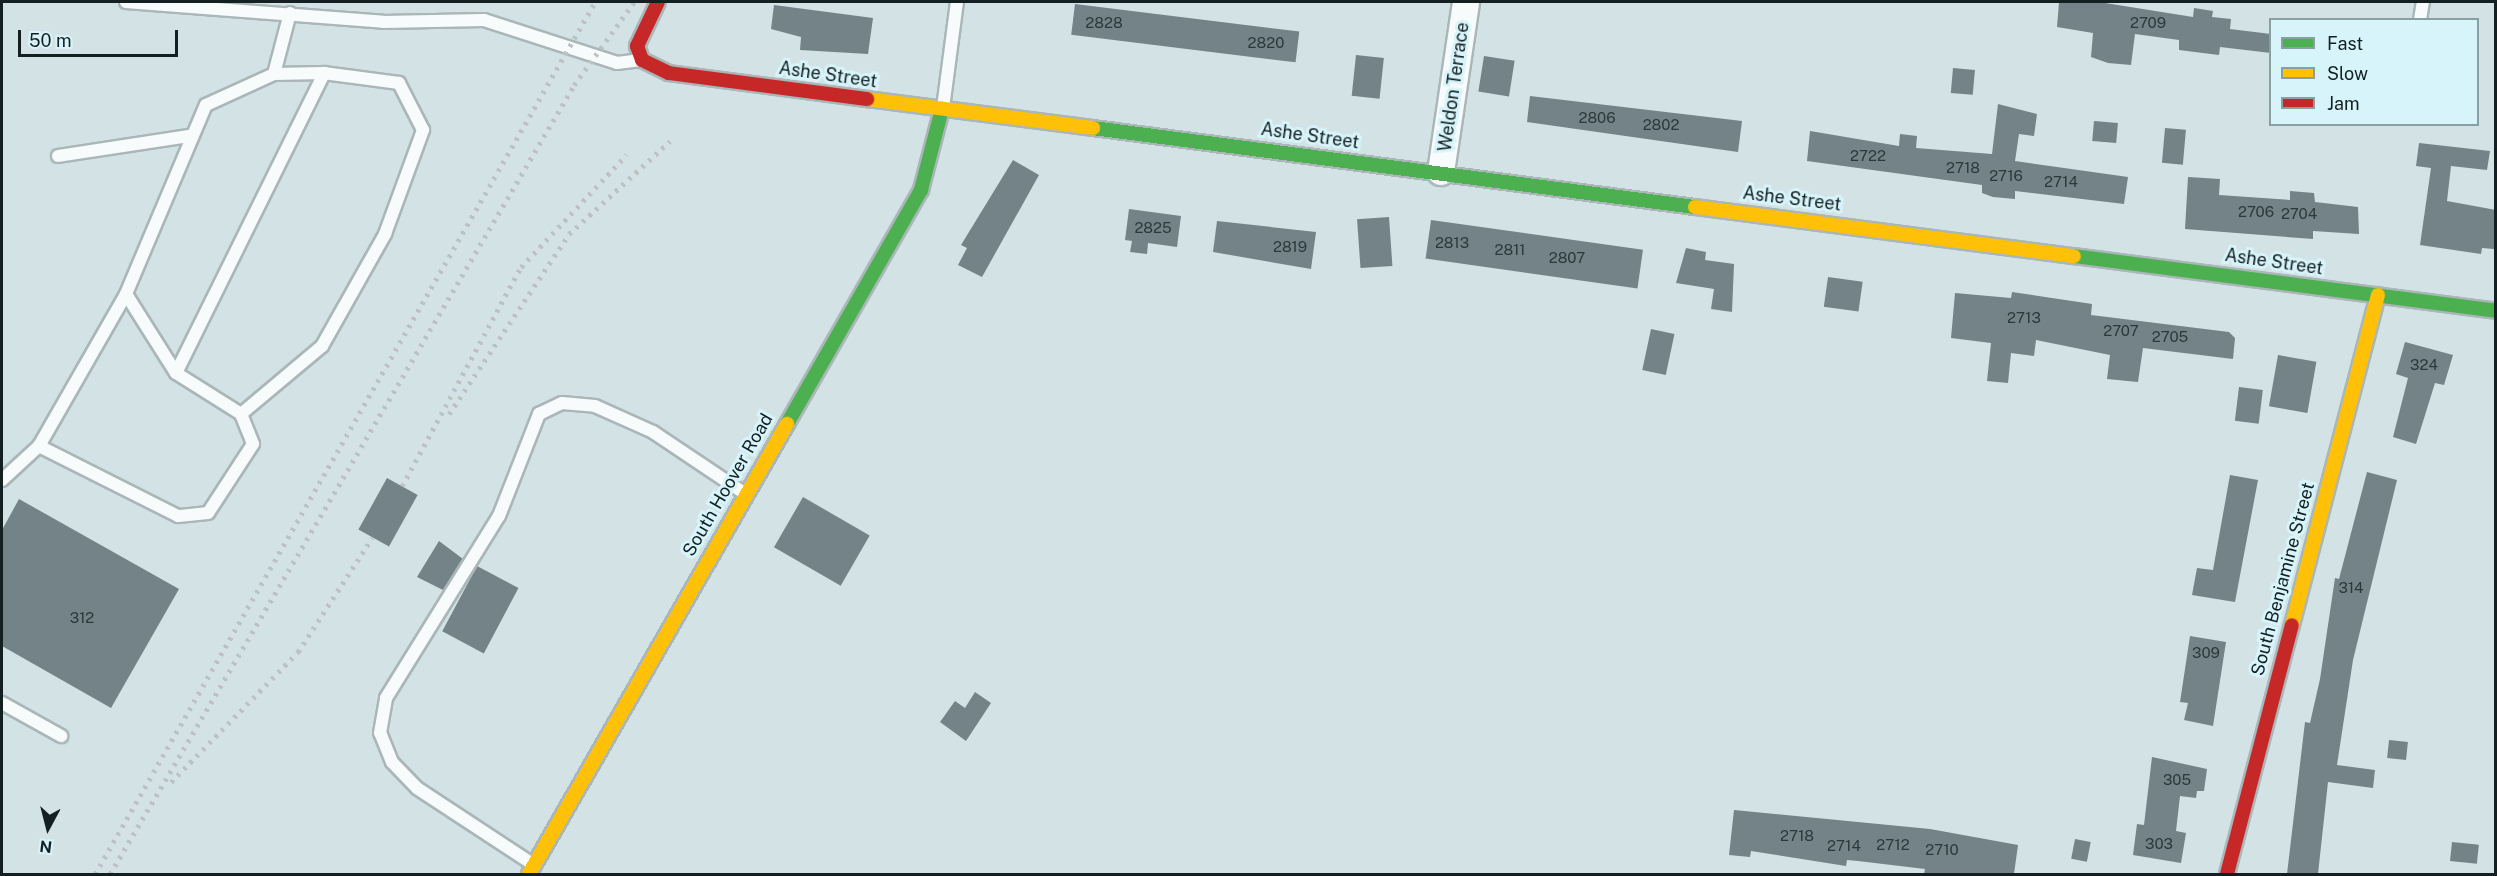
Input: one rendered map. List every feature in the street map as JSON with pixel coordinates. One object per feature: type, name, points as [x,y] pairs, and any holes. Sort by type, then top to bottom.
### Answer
[{"type":"street","points":[[642,60],[637,46],[640,32],[658,2]]},
{"type":"street","name":"Weldon Terrace","points":[[1441,172],[1466,2]]},
{"type":"street","name":"Ashe Street","points":[[642,60],[669,73],[2496,311]]},
{"type":"street","name":"South Hoover Road","points":[[532,870],[744,493],[921,190],[942,109]]},
{"type":"street","name":"South Benjamine Street","points":[[2228,874],[2378,295]]},
{"type":"lane","name":"Ashe Street","points":[[126,2],[383,22],[484,21],[617,63],[642,60]]},
{"type":"lane","points":[[942,109],[957,36],[957,2]]},
{"type":"lane","points":[[2421,18],[2423,2]]},
{"type":"lane","points":[[274,74],[290,13]]},
{"type":"lane","points":[[176,373],[324,73]]},
{"type":"lane","points":[[2,480],[39,446],[126,294],[189,136],[206,105],[274,74],[324,73],[399,83],[423,130],[385,234],[322,346],[242,414]]},
{"type":"lane","points":[[58,156],[189,136]]},
{"type":"lane","points":[[39,446],[178,516],[208,513],[254,444],[242,414],[176,373],[126,294]]},
{"type":"lane","points":[[532,870],[417,788],[392,762],[380,733],[386,698],[499,516],[518,474],[529,432],[539,414],[562,403],[595,406],[653,432],[744,493]]},
{"type":"lane","points":[[2,703],[61,736]]},
{"type":"building","points":[[2059,2],[2099,2],[2193,17],[2194,8],[2213,11],[2212,17],[2231,19],[2230,29],[2269,34],[2269,53],[2220,47],[2219,55],[2179,50],[2179,40],[2135,34],[2131,65],[2108,63],[2091,57],[2093,33],[2057,27]]},
{"type":"building","points":[[1075,4],[1299,32],[1296,62],[1071,35]]},
{"type":"building","points":[[774,5],[873,18],[868,54],[800,50],[801,37],[771,29]]},
{"type":"building","points":[[1356,55],[1384,58],[1380,99],[1352,96]]},
{"type":"building","points":[[1484,56],[1515,61],[1509,96],[1478,92]]},
{"type":"building","points":[[1953,68],[1975,70],[1973,95],[1951,93]]},
{"type":"building","points":[[1530,96],[1742,121],[1738,152],[1527,122]]},
{"type":"building","points":[[1998,104],[2037,114],[2034,136],[2019,134],[2015,161],[2128,177],[2124,204],[2015,191],[2015,199],[1993,197],[1982,193],[1982,185],[1807,161],[1810,131],[1899,146],[1900,134],[1917,136],[1916,148],[1992,154]]},
{"type":"building","points":[[2094,121],[2118,123],[2116,143],[2092,141]]},
{"type":"building","points":[[2165,128],[2186,130],[2183,165],[2162,163]]},
{"type":"building","points":[[2419,143],[2490,151],[2487,170],[2451,166],[2447,201],[2496,210],[2494,249],[2482,248],[2481,254],[2420,245],[2431,168],[2416,166]]},
{"type":"building","points":[[1013,160],[1039,175],[982,277],[958,265],[967,248],[961,245]]},
{"type":"building","points":[[2188,177],[2220,179],[2219,195],[2290,200],[2290,191],[2314,193],[2315,202],[2358,207],[2359,234],[2313,231],[2313,239],[2185,229]]},
{"type":"building","points":[[1129,209],[1181,216],[1177,247],[1148,243],[1147,254],[1130,252],[1132,241],[1125,240]]},
{"type":"building","points":[[1389,217],[1392,266],[1360,268],[1357,219]]},
{"type":"building","points":[[1431,220],[1643,250],[1637,288],[1426,259]]},
{"type":"building","points":[[1217,221],[1316,232],[1311,269],[1213,252]]},
{"type":"building","points":[[1686,248],[1706,252],[1705,260],[1734,264],[1732,312],[1711,309],[1714,289],[1676,283]]},
{"type":"building","points":[[1828,277],[1863,282],[1858,312],[1824,307]]},
{"type":"building","points":[[2012,292],[2092,304],[2091,315],[2229,332],[2235,338],[2233,359],[2143,348],[2138,382],[2107,379],[2110,355],[2036,340],[2034,356],[2011,353],[2008,383],[1987,381],[1991,343],[1951,338],[1955,293],[2011,298]]},
{"type":"building","points":[[1651,329],[1674,334],[1666,375],[1642,370]]},
{"type":"building","points":[[2405,342],[2453,355],[2444,385],[2435,383],[2416,444],[2393,437],[2408,378],[2396,374]]},
{"type":"building","points":[[2278,355],[2316,362],[2307,413],[2269,406]]},
{"type":"building","points":[[2239,387],[2263,390],[2259,424],[2235,421]]},
{"type":"building","points":[[2367,472],[2397,480],[2353,660],[2337,765],[2375,770],[2373,788],[2328,782],[2318,874],[2287,874],[2305,722],[2310,723],[2320,679],[2335,578],[2339,579]]},
{"type":"building","points":[[2230,475],[2258,480],[2235,602],[2192,595],[2197,568],[2213,570]]},
{"type":"building","points":[[387,478],[418,495],[389,547],[358,530]]},
{"type":"building","points":[[803,497],[870,536],[841,586],[774,547]]},
{"type":"building","points":[[19,499],[179,589],[111,708],[2,646],[2,530]]},
{"type":"building","points":[[439,541],[463,559],[443,590],[417,577]]},
{"type":"building","points":[[477,566],[518,588],[484,653],[442,631]]},
{"type":"building","points":[[2190,636],[2226,642],[2213,726],[2184,720],[2188,703],[2180,702]]},
{"type":"building","points":[[975,692],[991,703],[966,741],[940,722],[955,701],[965,708]]},
{"type":"building","points":[[2389,740],[2408,742],[2406,760],[2387,758]]},
{"type":"building","points":[[2152,757],[2207,769],[2204,791],[2197,791],[2196,798],[2180,796],[2176,831],[2186,833],[2181,863],[2133,855],[2137,824],[2144,825]]},
{"type":"building","points":[[1734,810],[1930,829],[2018,845],[2014,874],[1924,874],[1925,869],[1858,861],[1847,860],[1846,866],[1751,851],[1750,857],[1729,855]]},
{"type":"building","points":[[2075,839],[2091,842],[2087,862],[2071,859]]},
{"type":"building","points":[[2452,842],[2479,845],[2477,864],[2450,861]]},
{"type":"railway","points":[[95,874],[595,2]]},
{"type":"railway","points":[[110,874],[574,85],[634,2]]},
{"type":"railway","points":[[449,414],[569,234],[670,141]]},
{"type":"railway","points":[[402,486],[521,267],[626,155]]},
{"type":"railway","points":[[171,782],[298,652],[372,538]]},
{"type":"traffic: fast","points":[[787,424],[921,190],[942,109]]},
{"type":"traffic: fast","points":[[1093,128],[1695,207]]},
{"type":"traffic: fast","points":[[2074,256],[2496,311]]},
{"type":"traffic: slow","points":[[867,99],[1093,128]]},
{"type":"traffic: slow","points":[[1695,207],[2074,256]]},
{"type":"traffic: slow","points":[[2292,625],[2378,295]]},
{"type":"traffic: slow","points":[[529,874],[787,424]]},
{"type":"traffic: jam","points":[[658,2],[637,46],[642,60],[669,73],[867,99]]},
{"type":"traffic: jam","points":[[2227,874],[2292,625]]}]
